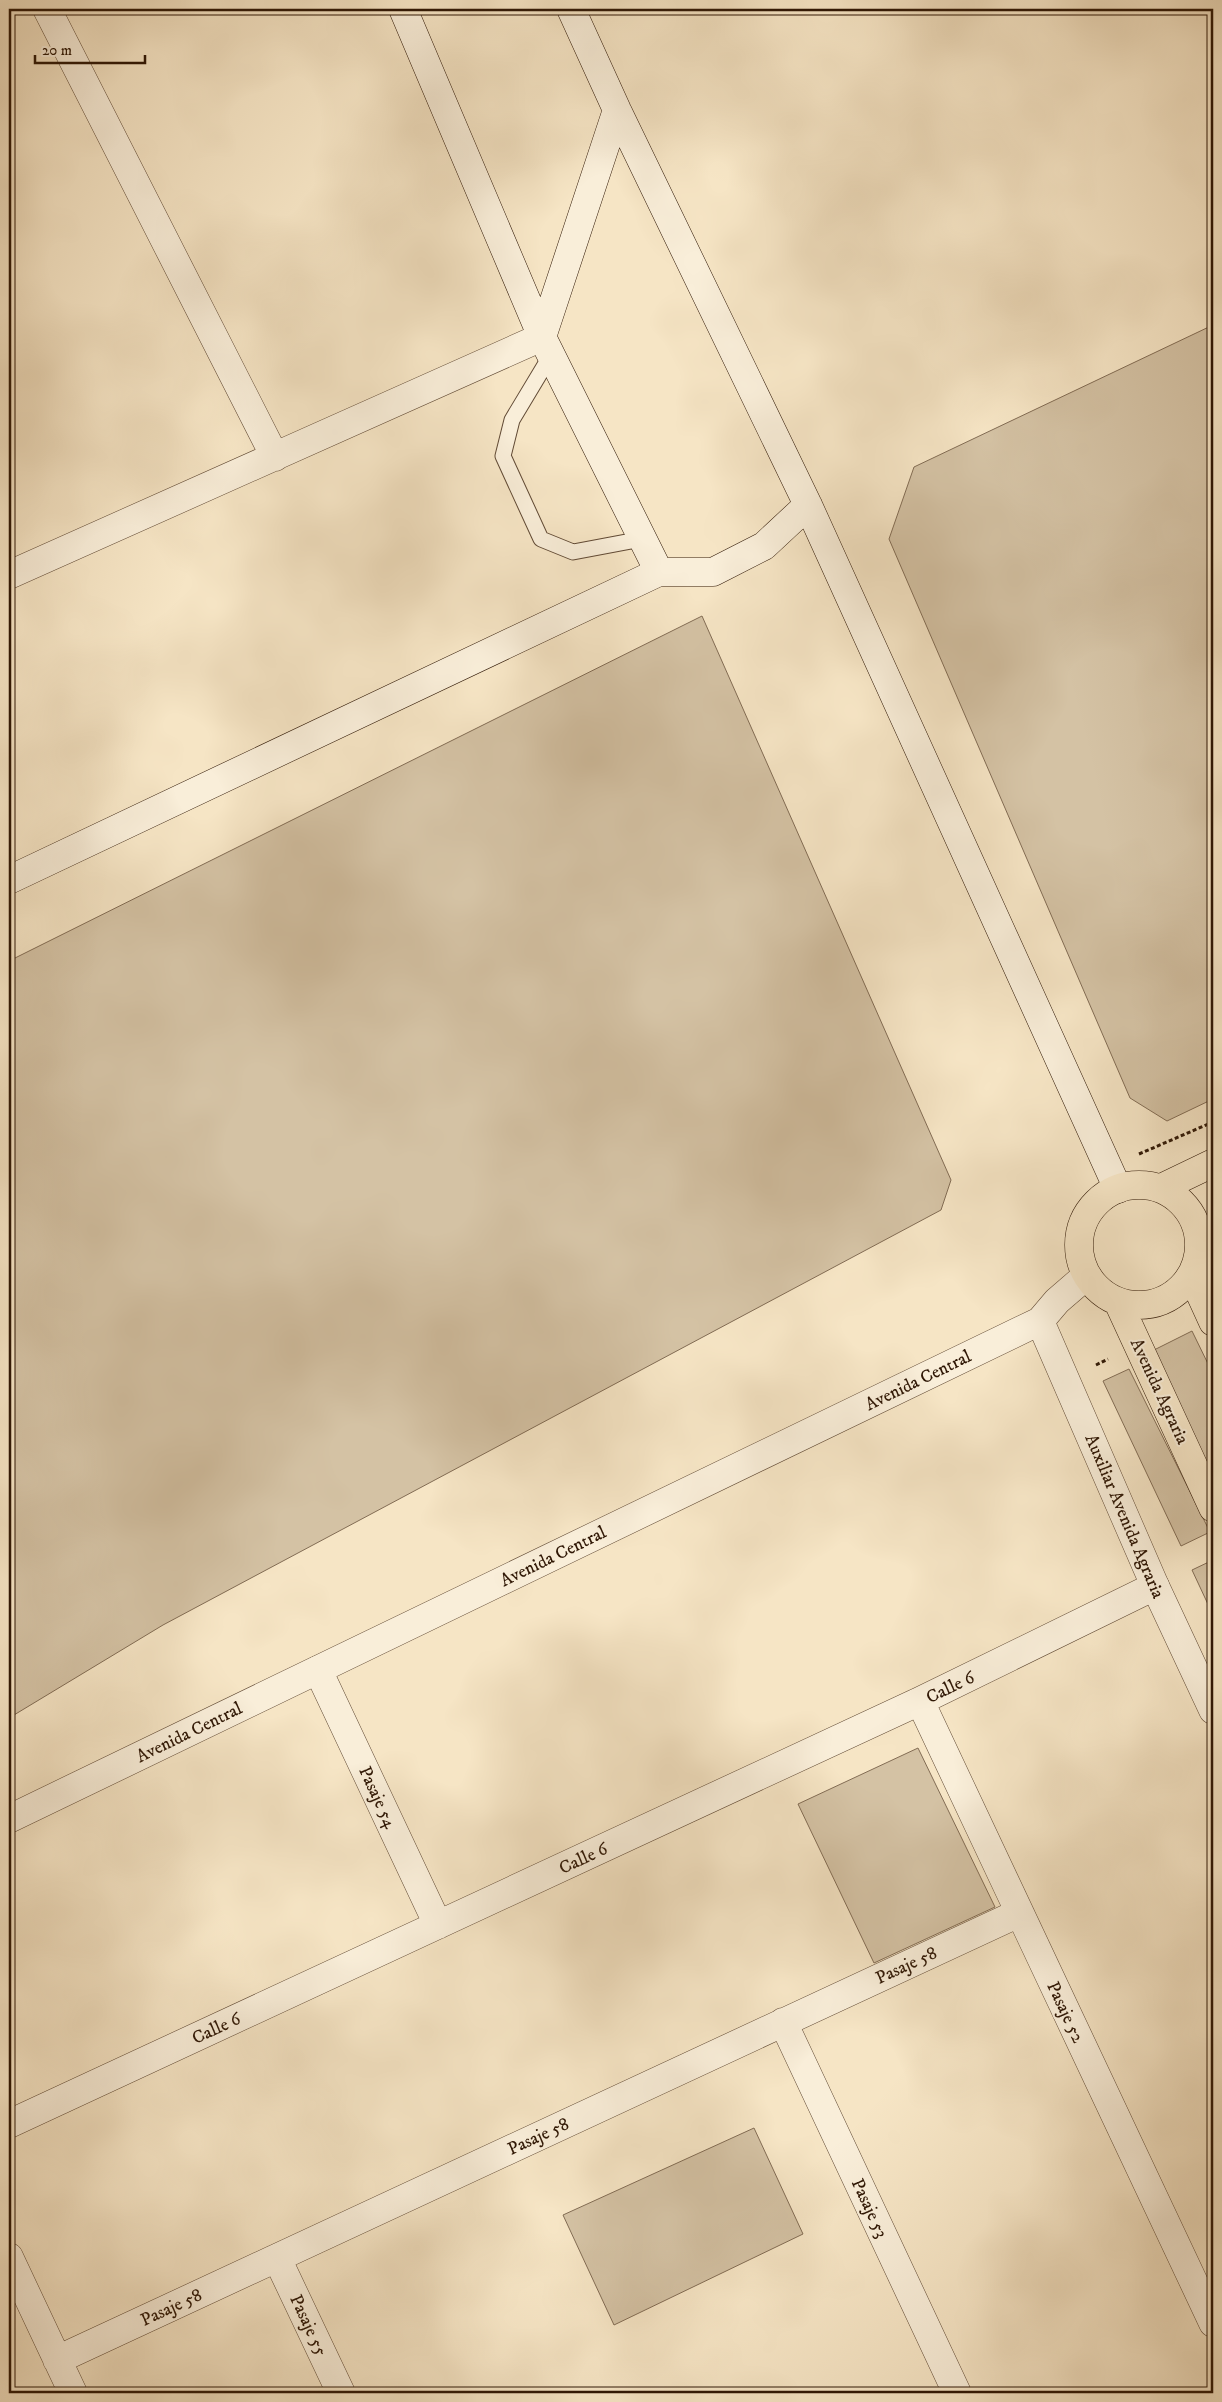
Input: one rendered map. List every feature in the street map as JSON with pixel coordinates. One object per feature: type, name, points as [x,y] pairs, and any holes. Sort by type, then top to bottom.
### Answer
[{"type":"main road","points":[[1161,1188],[1213,1163]]},
{"type":"main road","points":[[1203,1264],[1178,1292],[1160,1302],[1139,1306],[1118,1302],[1100,1291],[1086,1276],[1080,1255],[1080,1234],[1087,1214],[1101,1198],[1113,1178],[1161,1188],[1179,1199],[1192,1216],[1199,1235],[1213,1322]]},
{"type":"main road","name":"Avenida Agraria","points":[[1118,1302],[1213,1508]]},
{"type":"street","points":[[47,9],[275,456]]},
{"type":"street","points":[[403,9],[546,346],[659,572]]},
{"type":"street","points":[[571,9],[617,110],[808,505],[1113,1178]]},
{"type":"street","points":[[546,346],[617,110]]},
{"type":"street","points":[[12,567],[275,456],[546,346]]},
{"type":"street","points":[[9,880],[659,572],[713,572],[764,546],[808,505]]},
{"type":"street","name":"Avenida Central","points":[[9,1819],[1040,1321],[1056,1301],[1086,1276]]},
{"type":"street","name":"Auxiliar Avenida Agraria","points":[[1040,1321],[1155,1586],[1213,1710]]},
{"type":"street","name":"Calle 6","points":[[9,2124],[920,1701],[1155,1586]]},
{"type":"street","name":"Pasaje 54","points":[[318,1670],[438,1925]]},
{"type":"street","name":"Pasaje 52","points":[[920,1701],[1213,2323]]},
{"type":"street","name":"Pasaje 58","points":[[57,2360],[1019,1913]]},
{"type":"street","name":"Pasaje 53","points":[[783,2022],[957,2393]]},
{"type":"street","points":[[9,2257],[73,2393]]},
{"type":"street","name":"Pasaje 55","points":[[277,2258],[341,2393]]},
{"type":"lane","points":[[546,346],[512,420],[503,456],[542,539],[573,552],[642,539]]},
{"type":"path","points":[[1113,1178],[1213,1122]]},
{"type":"shaded area","points":[[1213,325],[1213,1099],[1167,1121],[1130,1098],[889,539],[914,467]]},
{"type":"shaded area","points":[[702,616],[951,1180],[941,1210],[163,1625],[9,1718],[9,961]]},
{"type":"shaded area","points":[[1192,1331],[1213,1374],[1213,1494],[1150,1352]]},
{"type":"shaded area","points":[[1129,1369],[1210,1532],[1181,1546],[1103,1381]]},
{"type":"shaded area","points":[[1213,1560],[1213,1615],[1192,1570]]},
{"type":"shaded area","points":[[918,1748],[995,1907],[874,1963],[798,1804]]},
{"type":"shaded area","points":[[754,2128],[803,2234],[614,2325],[563,2215]]}]
